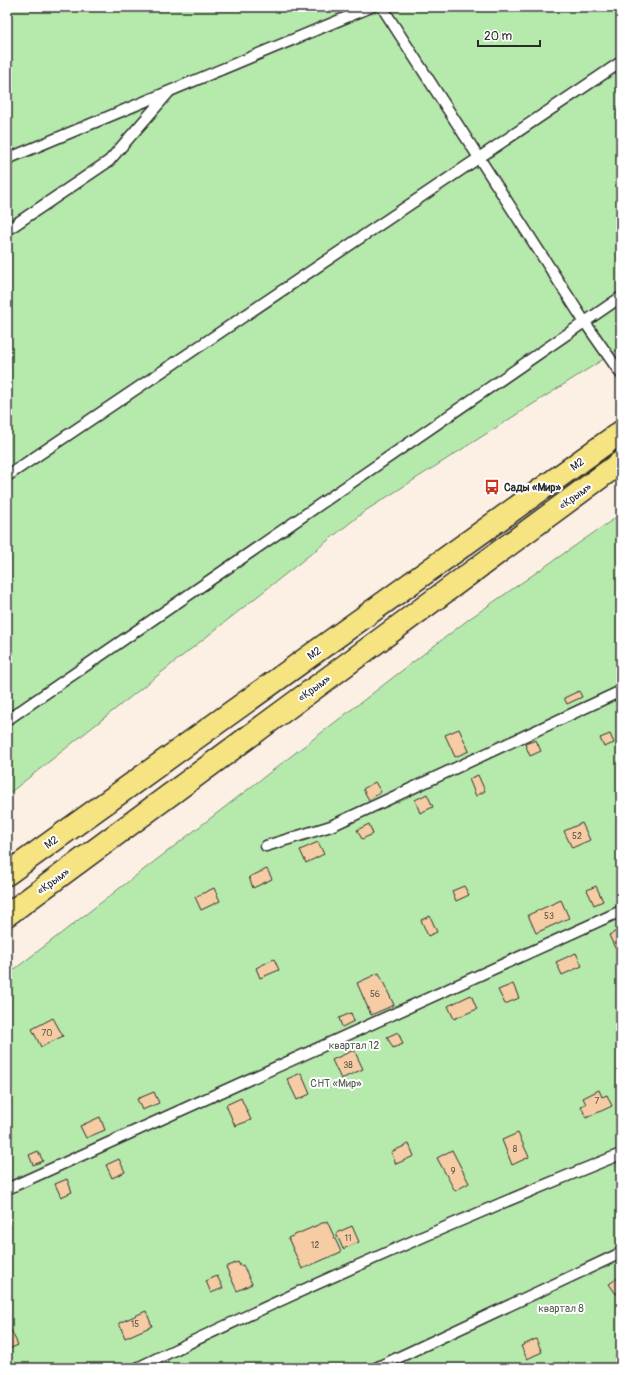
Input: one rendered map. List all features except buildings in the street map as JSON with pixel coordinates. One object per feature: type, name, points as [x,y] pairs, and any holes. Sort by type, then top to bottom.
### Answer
[{"type":"highway","name":"М2","points":[[7,874],[621,432]]},
{"type":"highway","name":"«Крым»","points":[[7,915],[621,462]]},
{"type":"lane","points":[[7,159],[371,7]]},
{"type":"lane","points":[[382,7],[584,321],[621,374]]},
{"type":"lane","points":[[7,476],[621,62]]},
{"type":"lane","points":[[7,230],[109,161],[170,91]]},
{"type":"lane","points":[[7,720],[584,321],[621,297]]},
{"type":"lane","points":[[266,846],[331,826],[621,691]]},
{"type":"lane","points":[[7,1189],[621,911]]},
{"type":"lane","points":[[137,1368],[378,1256],[501,1202],[621,1154]]},
{"type":"lane","points":[[376,1368],[621,1254]]},
{"type":"green space","points":[[7,7],[621,7],[621,348],[365,511],[7,795]]},
{"type":"green space","name":"квартал 12","points":[[621,514],[621,1368],[7,1368],[7,975],[469,619]]},
{"type":"place","name":"Сады «Мир»","points":[[492,487]]},
{"type":"park label","name":"СНТ «Мир»","points":[[336,1083]]},
{"type":"park label","name":"квартал 8","points":[[561,1308]]}]
